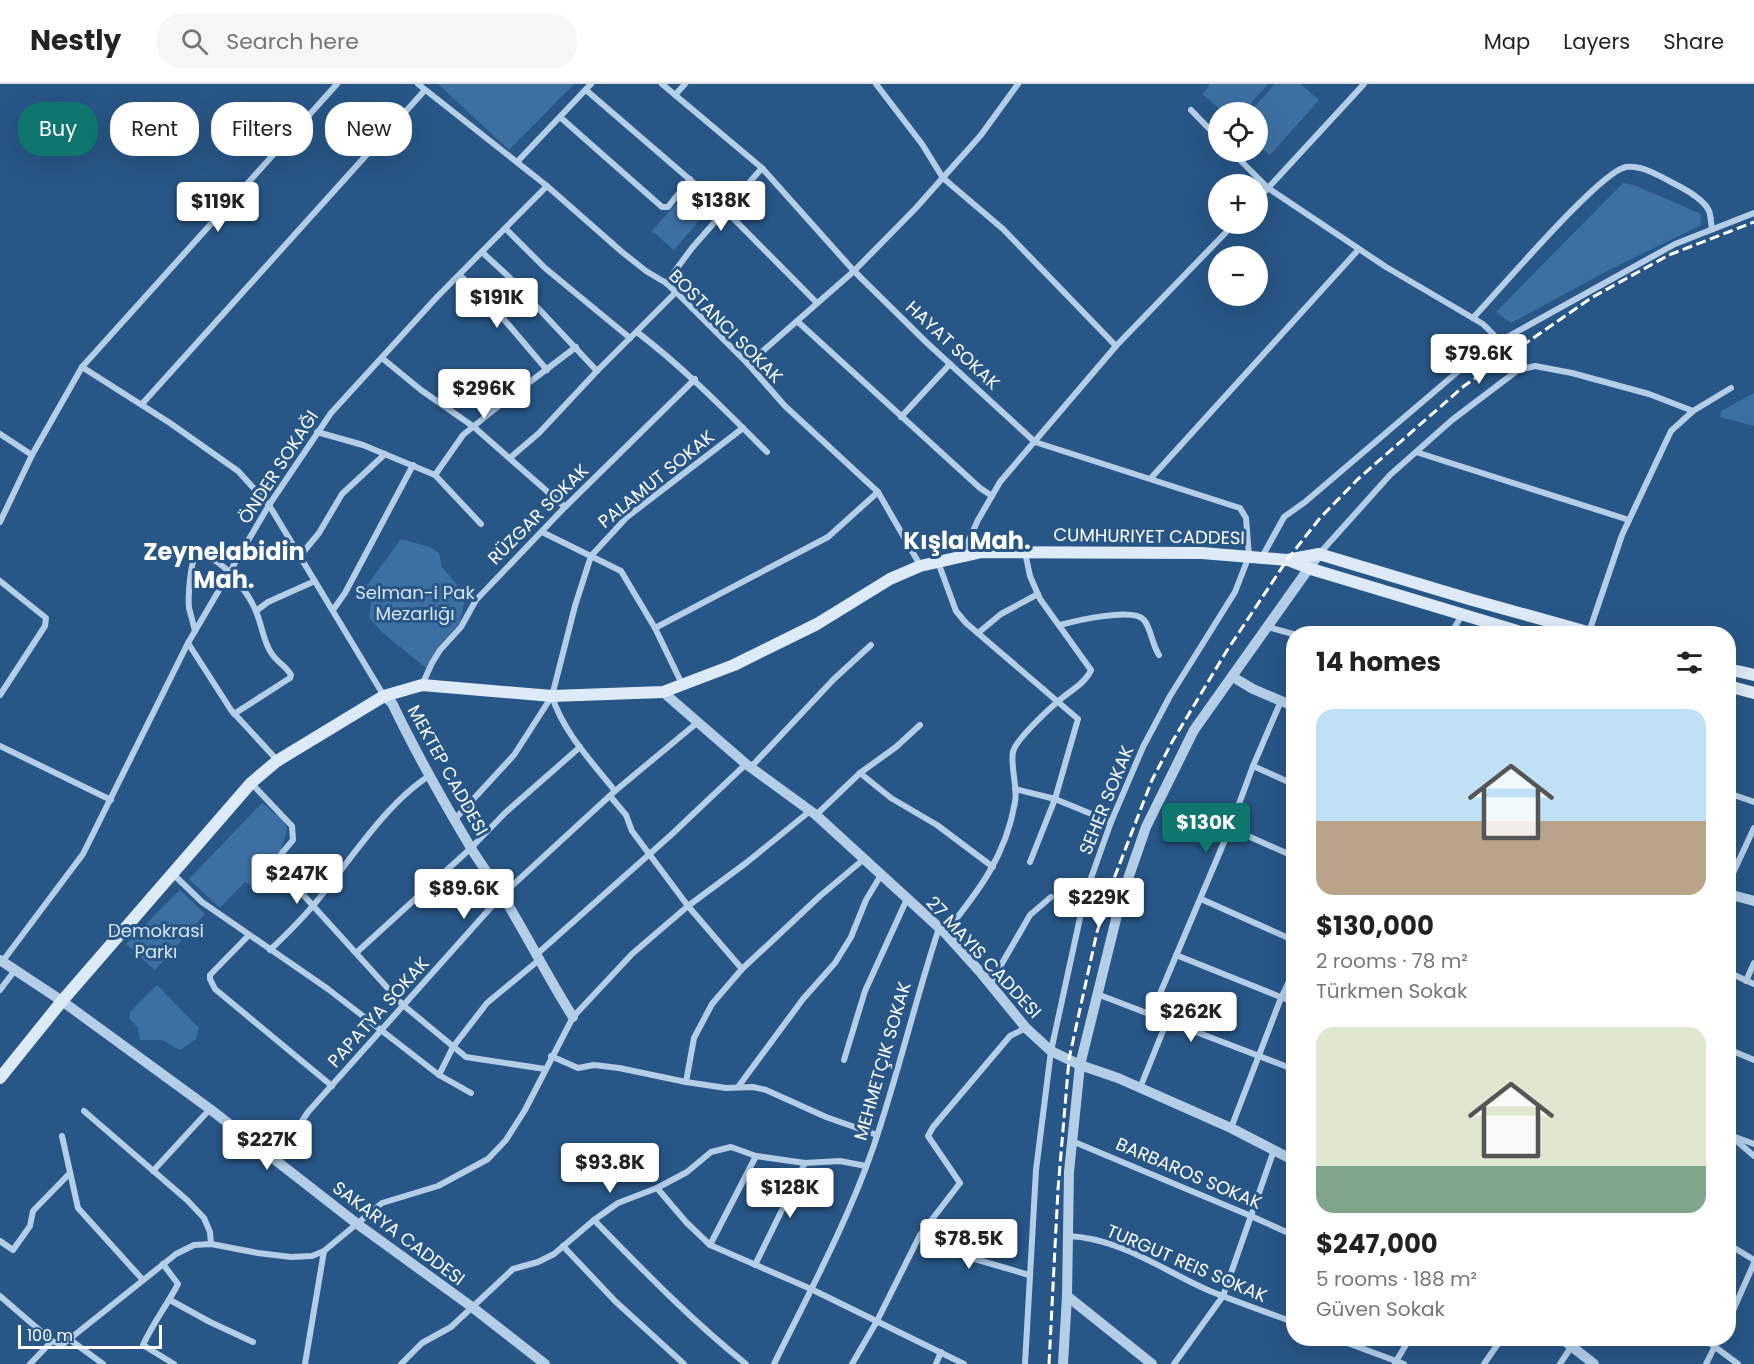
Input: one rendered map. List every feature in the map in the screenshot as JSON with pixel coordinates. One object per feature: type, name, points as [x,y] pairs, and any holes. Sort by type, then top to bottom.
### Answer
[{"type":"main road","name":"CUMHURIYET CADDESI","points":[[0,1078],[62,1001],[251,783],[277,761],[384,696],[422,685],[552,696],[663,692],[734,665],[818,624],[890,579],[937,561],[982,552],[1202,553],[1287,560],[1319,554],[1565,626]]},
{"type":"main road","points":[[1287,560],[1500,626]]},
{"type":"main road","points":[[1736,671],[1754,675]]},
{"type":"main road","points":[[1736,688],[1754,693]]},
{"type":"street","points":[[0,522],[32,455],[82,367],[337,84]]},
{"type":"street","points":[[418,84],[547,186],[622,252],[676,292],[748,364],[785,406],[878,492],[920,566]]},
{"type":"street","points":[[517,162],[591,84]]},
{"type":"street","name":"HAYAT SOKAK","points":[[662,84],[762,168],[854,271],[1035,442],[1240,508],[1246,518],[1249,556]]},
{"type":"street","points":[[675,95],[685,84]]},
{"type":"street","points":[[876,84],[922,144],[943,178],[1003,230],[1116,346]]},
{"type":"street","points":[[748,364],[854,271],[981,135],[1018,84]]},
{"type":"street","points":[[1364,84],[1268,188],[1359,249],[1483,324],[1500,341]]},
{"type":"street","points":[[142,404],[425,90]]},
{"type":"street","points":[[586,90],[724,210],[818,303]]},
{"type":"street","points":[[1191,110],[1208,128]]},
{"type":"street","points":[[560,117],[662,207],[668,207],[690,179]]},
{"type":"street","points":[[1242,162],[1254,174]]},
{"type":"street","points":[[1473,318],[1584,198],[1611,173],[1626,167],[1640,168],[1675,184],[1702,201],[1709,211],[1712,229]]},
{"type":"street","points":[[666,283],[724,210],[762,168]]},
{"type":"street","points":[[1,961],[83,854],[188,643],[269,505],[317,432],[331,413],[437,297],[547,186]]},
{"type":"street","points":[[1262,557],[1284,517],[1305,502],[1482,351],[1675,244],[1754,213]]},
{"type":"street","points":[[506,229],[545,268],[630,338]]},
{"type":"street","points":[[962,556],[978,520],[1000,482],[1116,346],[1224,234]]},
{"type":"street","points":[[1151,478],[1359,249]]},
{"type":"street","points":[[482,252],[509,277],[597,371]]},
{"type":"street","points":[[460,275],[501,316],[547,370]]},
{"type":"street","points":[[511,457],[538,433],[676,292]]},
{"type":"street","points":[[797,321],[980,488],[992,496]]},
{"type":"street","points":[[637,332],[695,380],[767,452]]},
{"type":"street","points":[[435,475],[464,435],[576,347]]},
{"type":"street","points":[[382,358],[421,390],[474,426],[565,507]]},
{"type":"street","points":[[901,417],[950,364]]},
{"type":"street","points":[[1063,1364],[1067,1296],[1069,1172],[1080,1065],[1121,898],[1146,827],[1194,730],[1267,626],[1311,569],[1319,554],[1390,475],[1452,420],[1518,370],[1535,366],[1572,373],[1649,394],[1693,411]]},
{"type":"street","points":[[82,367],[142,404],[238,471],[269,505],[384,696]]},
{"type":"street","name":"RÜZGAR SOKAK","points":[[422,685],[440,650],[461,627],[476,600],[565,507],[695,380]]},
{"type":"street","points":[[1592,626],[1622,535],[1671,431],[1693,411],[1731,388]]},
{"type":"street","name":"PALAMUT SOKAK","points":[[455,819],[514,755],[552,696],[575,606],[591,556],[627,517],[743,428]]},
{"type":"street","points":[[317,432],[363,445],[435,475],[481,524]]},
{"type":"street","points":[[0,434],[32,455]]},
{"type":"street","points":[[1416,452],[1629,520]]},
{"type":"street","points":[[300,556],[319,533],[342,494],[385,454]]},
{"type":"street","points":[[333,610],[345,593],[413,465]]},
{"type":"street","points":[[656,628],[828,537],[878,492]]},
{"type":"street","points":[[542,532],[621,571],[656,628],[682,684]]},
{"type":"street","points":[[942,931],[973,898],[1004,846],[1016,800],[1013,752],[1022,736],[1078,685],[1091,670],[1038,594],[1030,576],[1025,552]]},
{"type":"street","points":[[195,631],[189,605],[193,559],[202,555],[214,559],[230,571],[256,611],[271,654],[288,669],[290,678],[234,714]]},
{"type":"street","name":"SEHER SOKAK","points":[[1024,1364],[1036,1170],[1051,1051],[1084,896],[1143,747],[1170,696],[1235,592],[1249,556]]},
{"type":"street","points":[[937,561],[957,610],[978,633],[1078,719],[1055,799],[1030,862]]},
{"type":"street","points":[[0,581],[46,618],[45,626],[0,695]]},
{"type":"street","points":[[256,611],[268,602],[315,581]]},
{"type":"street","points":[[978,633],[1001,614],[1038,594]]},
{"type":"street","points":[[1060,625],[1083,619],[1137,615],[1145,621],[1154,648],[1159,655]]},
{"type":"street","points":[[1455,626],[1462,615]]},
{"type":"street","points":[[1267,626],[1286,632]]},
{"type":"street","points":[[188,643],[234,714],[277,761]]},
{"type":"street","points":[[439,1075],[453,1047],[488,1003],[748,766],[871,645]]},
{"type":"street","points":[[1233,677],[1253,689],[1286,703]]},
{"type":"street","points":[[0,680],[7,685]]},
{"type":"street","points":[[663,692],[748,766],[813,813],[942,931],[1026,1028],[1051,1051],[1231,1128],[1286,1156]]},
{"type":"street","name":"MEKTEP CADDESI","points":[[384,696],[392,703],[429,776],[573,1017]]},
{"type":"street","points":[[552,696],[556,711],[613,794],[626,815],[632,831],[688,906],[742,969]]},
{"type":"street","points":[[1151,1015],[1281,701]]},
{"type":"street","name":"PAPATYA SOKAK","points":[[276,1160],[308,1112],[502,895],[613,794],[698,723]]},
{"type":"street","points":[[0,1296],[52,1341],[62,1345],[176,1254],[195,1245],[212,1244],[291,1257],[312,1256],[324,1251],[382,1203],[438,1186],[488,1159],[506,1140],[525,1110],[573,1017],[632,954],[688,906],[813,813],[860,773],[896,747],[920,724]]},
{"type":"street","points":[[0,746],[111,800]]},
{"type":"street","points":[[356,953],[471,848],[505,813],[580,747]]},
{"type":"street","points":[[1253,766],[1286,781]]},
{"type":"street","points":[[860,773],[891,798],[936,825],[993,867]]},
{"type":"street","points":[[270,950],[313,906],[389,811],[418,783],[429,776]]},
{"type":"street","points":[[251,783],[292,826],[293,840],[282,854],[277,866],[403,1005],[466,1057],[545,1069]]},
{"type":"street","points":[[1015,789],[1055,799],[1112,822]]},
{"type":"street","points":[[1736,796],[1754,802]]},
{"type":"street","points":[[1230,828],[1286,853]]},
{"type":"street","points":[[1736,866],[1754,828]]},
{"type":"street","points":[[686,1082],[694,1038],[712,1004],[742,969],[820,896],[864,859]]},
{"type":"street","points":[[172,874],[202,902],[328,989],[439,1075],[471,1093]]},
{"type":"street","points":[[738,1087],[803,999],[835,963],[851,937],[866,900],[881,875]]},
{"type":"street","points":[[1736,896],[1754,901]]},
{"type":"street","points":[[990,985],[1030,915],[1051,897]]},
{"type":"street","points":[[1201,898],[1286,937]]},
{"type":"street","points":[[844,1060],[865,991],[907,899]]},
{"type":"street","name":"MEHMETÇIK SOKAK","points":[[774,1364],[842,1227],[866,1166],[877,1136],[918,994],[942,931]]},
{"type":"street","points":[[249,935],[210,975],[210,979],[215,988],[332,1086]]},
{"type":"street","points":[[1176,955],[1286,1000]]},
{"type":"street","name":"SAKARYA CADDESI","points":[[1,961],[62,1001],[210,1109],[356,1223],[545,1364]]},
{"type":"street","points":[[1746,981],[1754,963]]},
{"type":"street","points":[[0,990],[15,970]]},
{"type":"street","points":[[1736,976],[1754,984]]},
{"type":"street","points":[[1231,1128],[1286,988]]},
{"type":"street","points":[[1097,994],[1286,1066]]},
{"type":"street","points":[[1140,1088],[1167,1021]]},
{"type":"street","points":[[852,1364],[877,1322],[920,1235],[960,1183],[928,1136],[933,1127],[1010,1036],[1026,1028]]},
{"type":"street","points":[[1736,1052],[1754,1060]]},
{"type":"street","points":[[551,1056],[578,1068],[594,1065],[726,1088],[766,1089],[826,1117],[877,1136]]},
{"type":"street","points":[[153,1171],[210,1109]]},
{"type":"street","points":[[84,1111],[204,1218],[212,1244]]},
{"type":"street","points":[[62,1136],[78,1208],[143,1280]]},
{"type":"street","points":[[1736,1138],[1754,1144]]},
{"type":"street","name":"BARBAROS SOKAK","points":[[1072,1141],[1286,1232]]},
{"type":"street","points":[[1736,1141],[1754,1156]]},
{"type":"street","points":[[400,1364],[422,1343],[451,1328],[513,1269],[538,1262],[563,1246],[618,1203],[657,1188],[687,1172],[711,1152],[730,1147],[756,1156],[805,1163],[840,1161],[866,1166]]},
{"type":"street","points":[[1174,1364],[1223,1296],[1274,1150]]},
{"type":"street","points":[[710,1245],[756,1156]]},
{"type":"street","points":[[755,1265],[805,1163]]},
{"type":"street","points":[[0,1241],[13,1250],[30,1226],[33,1211],[70,1173]]},
{"type":"street","points":[[657,1188],[686,1222],[710,1245],[811,1289],[964,1364]]},
{"type":"street","points":[[594,1220],[664,1293],[746,1364]]},
{"type":"street","points":[[920,1235],[975,1259],[1029,1275]]},
{"type":"street","name":"TURGUT REIS SOKAK","points":[[1068,1236],[1083,1237],[1127,1250],[1223,1296],[1286,1319]]},
{"type":"street","points":[[563,1246],[615,1301],[684,1364]]},
{"type":"street","points":[[1736,1249],[1754,1261],[1736,1303]]},
{"type":"street","points":[[305,1364],[324,1251]]},
{"type":"street","points":[[163,1264],[178,1284],[170,1300],[152,1325],[143,1346],[174,1364]]},
{"type":"street","points":[[1067,1296],[1152,1364]]},
{"type":"street","points":[[170,1300],[253,1342]]},
{"type":"street","points":[[69,1339],[103,1364]]},
{"type":"street","points":[[30,1364],[52,1341]]},
{"type":"street","points":[[1354,1346],[1398,1363],[1406,1346]]},
{"type":"street","points":[[1484,1364],[1496,1346]]},
{"type":"street","points":[[1560,1364],[1572,1346]]},
{"type":"street","points":[[1577,1346],[1594,1364]]},
{"type":"street","points":[[1706,1364],[1715,1347],[1738,1364]]},
{"type":"street","points":[[936,1364],[941,1352]]},
{"type":"green space","points":[[438,84],[574,84],[509,150]]},
{"type":"green space","points":[[1210,84],[1268,84],[1252,102],[1211,102],[1202,94]]},
{"type":"green space","points":[[1275,84],[1301,84],[1319,100],[1270,155],[1268,153],[1268,102],[1259,102]]},
{"type":"green space","points":[[1623,183],[1634,185],[1701,214],[1701,225],[1607,271],[1511,323],[1496,312]]},
{"type":"green space","points":[[692,186],[714,203],[674,250],[652,231]]},
{"type":"green space","points":[[1754,393],[1754,426],[1720,417],[1721,411]]},
{"type":"green space","name":"Selman-i Pak Mezarlığı","points":[[401,539],[430,547],[439,553],[442,567],[466,596],[460,622],[438,647],[426,668],[382,632],[369,618],[372,596],[365,588]]},
{"type":"green space","points":[[262,803],[285,822],[287,830],[277,862],[254,887],[245,882],[220,908],[189,879]]},
{"type":"green space","name":"Demokrasi Parkı","points":[[180,890],[205,914],[155,970],[126,944]]},
{"type":"green space","points":[[157,985],[199,1028],[196,1039],[180,1050],[162,1040],[140,1040],[138,1028],[129,1018],[130,1012]]},
{"type":"railway","points":[[1049,1364],[1058,1189],[1069,1059],[1097,932],[1115,876],[1152,780],[1226,652],[1287,560],[1320,518],[1358,479],[1464,386],[1591,298],[1669,255],[1754,222]]},
{"type":"district","name":"Kışla Mah.","points":[[967,540]]},
{"type":"district","name":"Zeynelabidin Mah.","points":[[224,565]]}]
